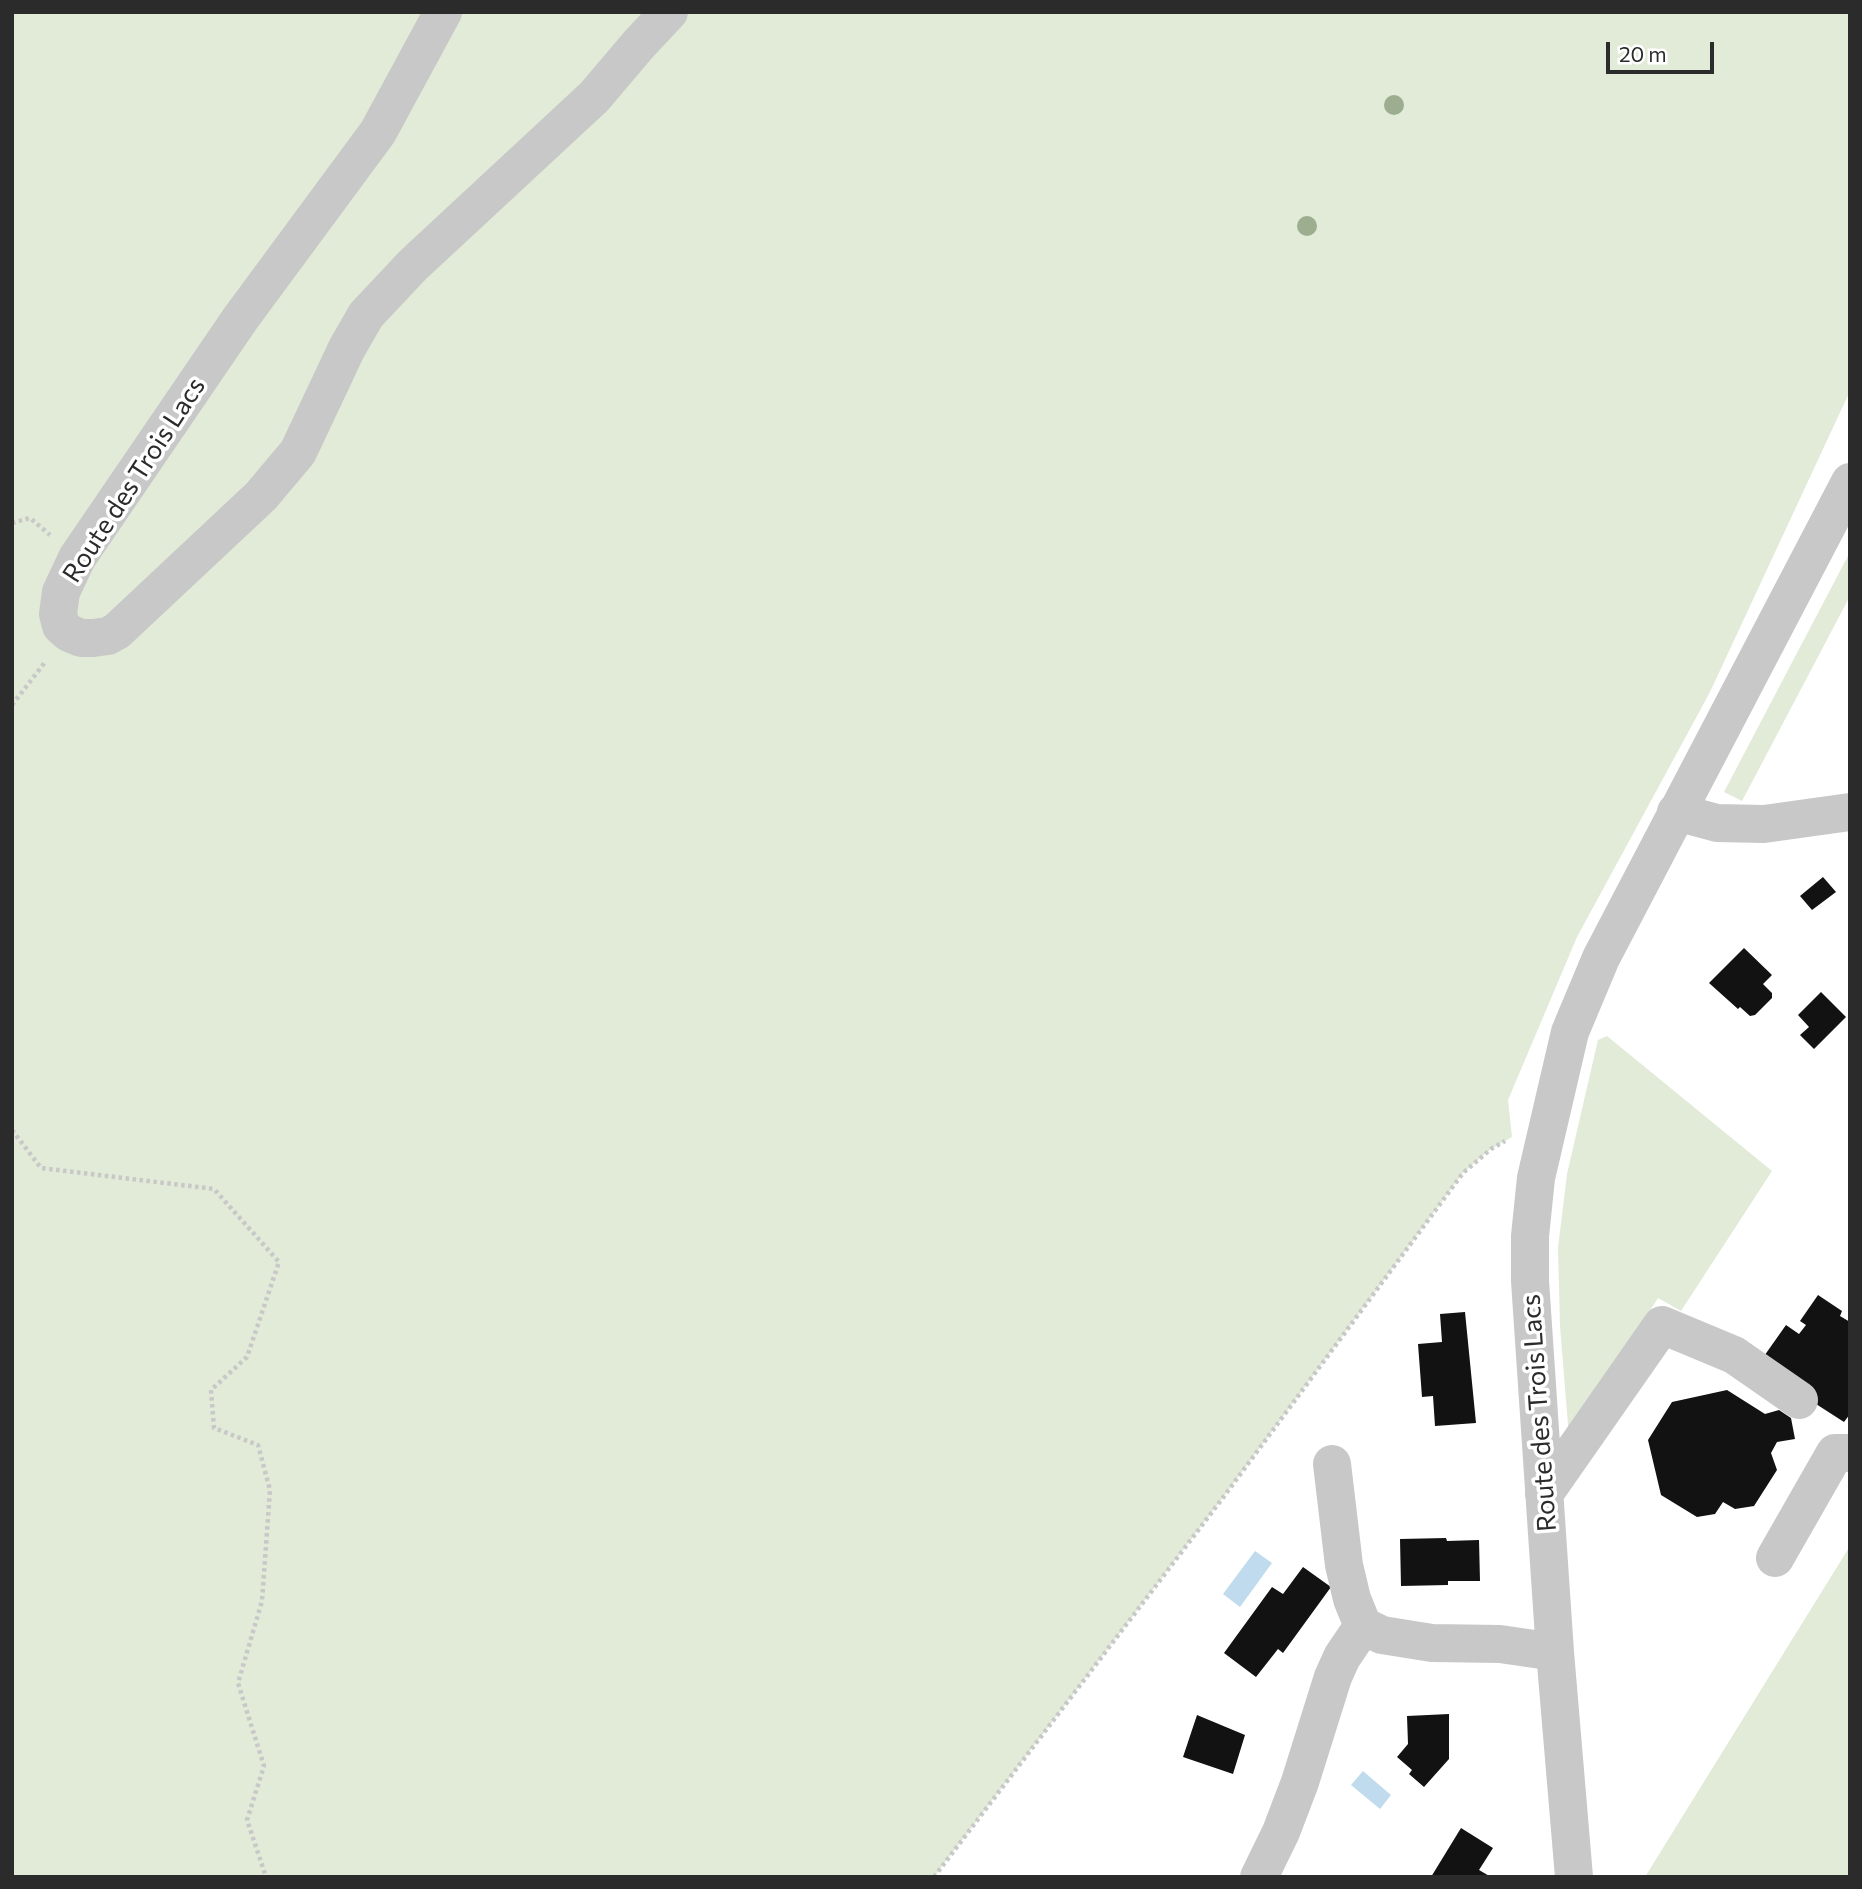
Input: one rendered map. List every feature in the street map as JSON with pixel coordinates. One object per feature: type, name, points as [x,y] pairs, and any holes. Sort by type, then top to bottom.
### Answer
[{"type":"street","name":"Route des Trois Lacs","points":[[69,633],[61,626],[58,614],[61,592],[77,558],[240,319],[378,132],[443,12]]},
{"type":"street","points":[[69,633],[81,638],[93,638],[108,636],[117,631],[261,496],[298,452],[347,348],[366,315],[413,265],[594,97],[669,12]]},
{"type":"street","name":"Route des Trois Lacs","points":[[1574,1877],[1555,1652],[1530,1281],[1530,1236],[1536,1178],[1570,1032],[1601,958],[1850,482]]},
{"type":"street","points":[[1676,812],[1717,823],[1764,824],[1850,812]]},
{"type":"street","points":[[1544,1494],[1662,1325],[1734,1355],[1799,1400]]},
{"type":"street","points":[[1775,1558],[1835,1453],[1850,1452]]},
{"type":"street","points":[[1332,1464],[1344,1566],[1352,1599],[1363,1626],[1382,1635],[1432,1643],[1500,1644],[1555,1652]]},
{"type":"street","points":[[1259,1877],[1281,1832],[1300,1782],[1333,1677],[1342,1657],[1363,1626]]},
{"type":"path","points":[[12,705],[69,633]]},
{"type":"path","points":[[12,1130],[41,1168],[214,1189],[279,1262],[247,1357],[211,1390],[214,1427],[258,1445],[270,1490],[262,1601],[238,1683],[264,1766],[247,1820],[265,1877]]},
{"type":"path","points":[[934,1877],[1222,1499],[1463,1173]]},
{"type":"green space","points":[[12,12],[1850,12],[1850,391],[1710,692],[1577,937],[1508,1100],[1512,1137],[1491,1149],[1463,1173],[1222,1499],[934,1877],[12,1877]]},
{"type":"green space","points":[[1850,552],[1850,596],[1742,801],[1724,792]]},
{"type":"green space","points":[[1607,1036],[1772,1171],[1681,1311],[1658,1298],[1569,1437],[1560,1326],[1558,1248],[1567,1174],[1598,1040]]},
{"type":"green space","points":[[1850,1546],[1850,1877],[1645,1877]]},
{"type":"water","points":[[1255,1551],[1272,1563],[1240,1607],[1223,1594]]},
{"type":"water","points":[[1363,1771],[1391,1795],[1380,1809],[1351,1785]]},
{"type":"building","points":[[1823,877],[1836,892],[1812,910],[1800,896]]},
{"type":"building","points":[[1744,948],[1772,975],[1763,984],[1772,993],[1772,998],[1755,1015],[1750,1016],[1709,983]]},
{"type":"building","points":[[1821,992],[1846,1017],[1814,1049],[1800,1035],[1809,1027],[1798,1015]]},
{"type":"building","points":[[1818,1295],[1842,1311],[1840,1316],[1850,1322],[1850,1414],[1844,1422],[1802,1395],[1762,1359],[1786,1325],[1799,1334],[1806,1325],[1800,1321]]},
{"type":"building","points":[[1465,1312],[1476,1423],[1435,1426],[1433,1396],[1422,1397],[1418,1344],[1442,1342],[1440,1314]]},
{"type":"building","points":[[1727,1390],[1765,1414],[1779,1410],[1791,1418],[1795,1439],[1777,1442],[1771,1453],[1777,1470],[1754,1506],[1735,1509],[1723,1502],[1715,1514],[1697,1517],[1661,1495],[1648,1440],[1672,1402]]},
{"type":"building","points":[[1446,1538],[1447,1541],[1479,1540],[1480,1581],[1401,1586],[1400,1539]]},
{"type":"building","points":[[1303,1567],[1331,1587],[1283,1653],[1278,1649],[1256,1677],[1224,1653],[1272,1587],[1283,1594]]},
{"type":"building","points":[[1449,1714],[1449,1759],[1424,1787],[1409,1774],[1412,1770],[1397,1757],[1408,1744],[1407,1716]]},
{"type":"building","points":[[1197,1715],[1245,1735],[1233,1774],[1183,1757]]},
{"type":"building","points":[[1461,1828],[1493,1848],[1479,1870],[1491,1877],[1431,1877]]}]
